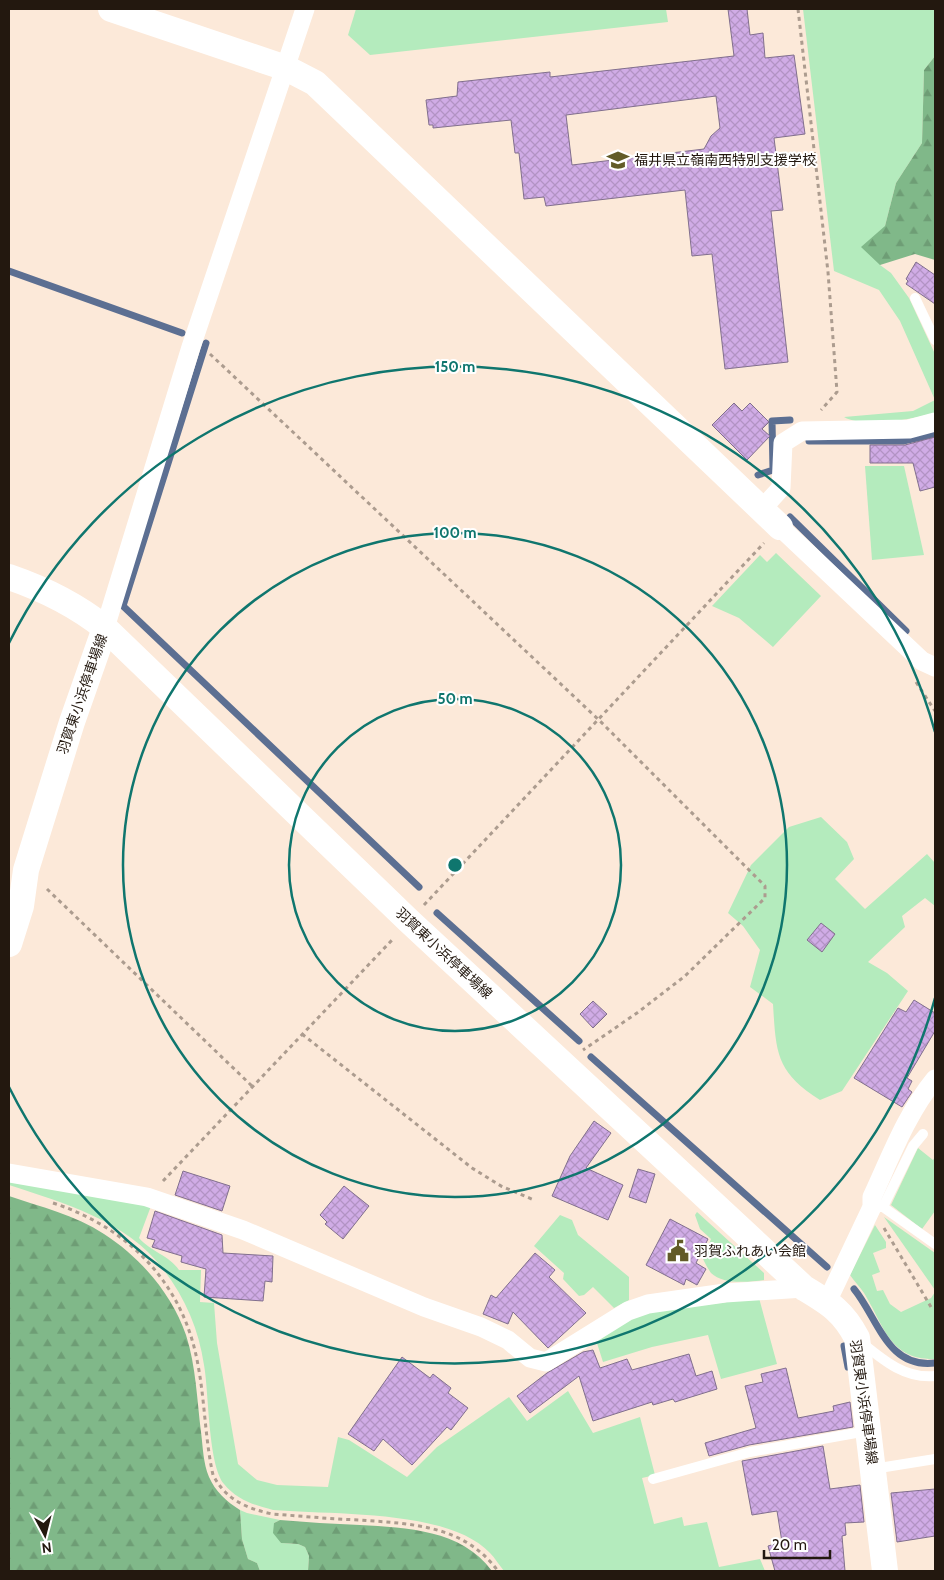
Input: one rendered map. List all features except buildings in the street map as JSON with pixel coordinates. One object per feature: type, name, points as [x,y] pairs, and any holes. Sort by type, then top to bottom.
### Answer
[{"type":"main road","points":[[111,9],[286,68],[315,83],[771,518]]},
{"type":"main road","points":[[9,577],[58,596],[83,611],[104,628]]},
{"type":"main road","name":"羽賀東小浜停車場線","points":[[9,944],[21,906],[26,870],[72,722],[104,628],[409,921],[562,1064],[804,1288],[827,1302],[847,1320],[856,1338],[885,1571]]},
{"type":"street","points":[[104,628],[190,347],[305,9]]},
{"type":"street","points":[[935,422],[909,429],[802,431],[783,443],[781,488],[771,518],[922,661],[935,667]]},
{"type":"street","points":[[827,1302],[874,1209],[872,1196],[902,1132],[916,1105],[935,1079]]},
{"type":"street","points":[[9,1173],[147,1196],[243,1230],[424,1307],[481,1327],[508,1340],[530,1358],[546,1362],[628,1311],[648,1304],[725,1292],[804,1288]]},
{"type":"lane","points":[[915,298],[935,340]]},
{"type":"lane","points":[[923,1134],[913,1146],[874,1209],[935,1244]]},
{"type":"lane","points":[[856,1338],[891,1366],[908,1373],[926,1377],[935,1376]]},
{"type":"lane","points":[[653,1479],[750,1452],[868,1431]]},
{"type":"lane","points":[[873,1469],[935,1459]]},
{"type":"path","points":[[798,9],[828,272],[837,392],[802,431]]},
{"type":"path","points":[[190,347],[214,355],[599,720],[751,870],[764,886],[765,898],[685,976],[637,1013],[562,1064]]},
{"type":"path","points":[[147,1196],[599,720],[771,518]]},
{"type":"path","points":[[26,870],[252,1087]]},
{"type":"path","points":[[302,1034],[472,1168],[501,1186],[534,1200]]},
{"type":"path","points":[[47,1202],[93,1220],[133,1247],[158,1271],[178,1303],[191,1332],[198,1366],[213,1475],[219,1486],[232,1499],[248,1509],[272,1514],[416,1524],[444,1531],[466,1541],[486,1555],[498,1571]]},
{"type":"path","points":[[874,1209],[930,1307]]},
{"type":"green space","points":[[356,9],[666,9],[668,22],[370,55],[348,35]]},
{"type":"green space","points":[[803,9],[935,9],[935,56],[924,70],[922,143],[896,183],[885,226],[880,265],[891,273],[909,298],[935,354],[935,400],[900,321],[879,290],[834,271]]},
{"type":"green space","points":[[935,56],[935,260],[915,254],[880,265],[861,247],[885,226],[896,183],[922,143],[924,70]]},
{"type":"green space","points":[[935,400],[935,413],[914,418],[876,423],[853,421],[844,417],[913,411]]},
{"type":"green space","points":[[865,466],[904,466],[924,555],[872,560]]},
{"type":"green space","points":[[776,553],[821,596],[773,647],[739,618],[712,606],[760,555],[767,562]]},
{"type":"green space","points":[[821,817],[847,842],[854,859],[835,879],[865,909],[927,854],[935,863],[935,906],[925,898],[902,916],[905,927],[868,962],[887,973],[908,991],[842,1091],[820,1100],[805,1090],[795,1080],[781,1060],[775,1036],[773,1004],[750,987],[760,950],[743,926],[728,913],[751,865],[789,827]]},
{"type":"green space","points":[[918,1148],[933,1160],[935,1157],[935,1211],[922,1229],[891,1205]]},
{"type":"green space","points":[[9,1180],[151,1206],[139,1238],[179,1270],[201,1270],[200,1302],[214,1303],[217,1343],[238,1464],[257,1480],[277,1485],[328,1487],[338,1437],[349,1440],[407,1477],[437,1447],[509,1397],[527,1421],[568,1391],[593,1433],[640,1417],[655,1475],[642,1478],[654,1524],[682,1517],[684,1526],[707,1522],[719,1567],[760,1559],[765,1571],[504,1571],[490,1553],[471,1539],[447,1528],[419,1521],[388,1517],[273,1510],[246,1501],[229,1490],[219,1474],[212,1445],[206,1377],[199,1339],[184,1302],[163,1269],[148,1252],[112,1226],[72,1207],[9,1185]]},
{"type":"green space","points":[[9,1196],[93,1227],[130,1254],[142,1265],[163,1291],[180,1320],[189,1347],[194,1371],[207,1472],[218,1491],[226,1500],[240,1510],[242,1539],[248,1559],[257,1563],[260,1571],[9,1571]]},
{"type":"green space","points":[[697,1212],[764,1273],[764,1280],[729,1281],[716,1277],[711,1273],[703,1259],[711,1239],[700,1229],[695,1215]]},
{"type":"green space","points":[[560,1215],[572,1220],[578,1235],[629,1277],[629,1300],[614,1308],[593,1287],[584,1295],[579,1296],[563,1279],[564,1273],[534,1246]]},
{"type":"green space","points":[[884,1217],[935,1253],[935,1290]]},
{"type":"green space","points":[[875,1225],[886,1242],[886,1248],[873,1253],[880,1272],[872,1275],[877,1291],[883,1290],[890,1304],[901,1312],[931,1298],[935,1292],[935,1359],[920,1358],[907,1354],[898,1347],[883,1328],[864,1293],[850,1275]]},
{"type":"green space","points":[[759,1298],[777,1364],[721,1379],[708,1335],[652,1347],[603,1362],[596,1340],[631,1318],[648,1312]]},
{"type":"green space","points":[[240,1510],[280,1520],[274,1523],[281,1543],[298,1544],[305,1547],[309,1556],[308,1571],[260,1571],[257,1563],[248,1559],[242,1539]]},
{"type":"green space","points":[[280,1520],[396,1528],[432,1533],[465,1547],[479,1557],[492,1571],[308,1571],[309,1556],[305,1547],[298,1544],[281,1543],[273,1533],[274,1523]]},
{"type":"waterway","points":[[9,271],[182,333]]},
{"type":"waterway","points":[[206,343],[123,606],[419,887]]},
{"type":"waterway","points":[[758,475],[773,470],[772,421],[790,420]]},
{"type":"waterway","points":[[809,441],[903,441],[935,434]]},
{"type":"waterway","points":[[790,517],[906,631]]},
{"type":"waterway","points":[[437,913],[579,1041]]},
{"type":"waterway","points":[[591,1057],[827,1267]]},
{"type":"waterway","points":[[854,1289],[895,1350],[905,1358],[919,1363],[935,1363]]},
{"type":"waterway","points":[[844,1346],[848,1367]]},
{"type":"place","name":"福井県立嶺南西特別支援学校","points":[[618,160]]},
{"type":"place","name":"羽賀ふれあい会館","points":[[678,1251]]}]
